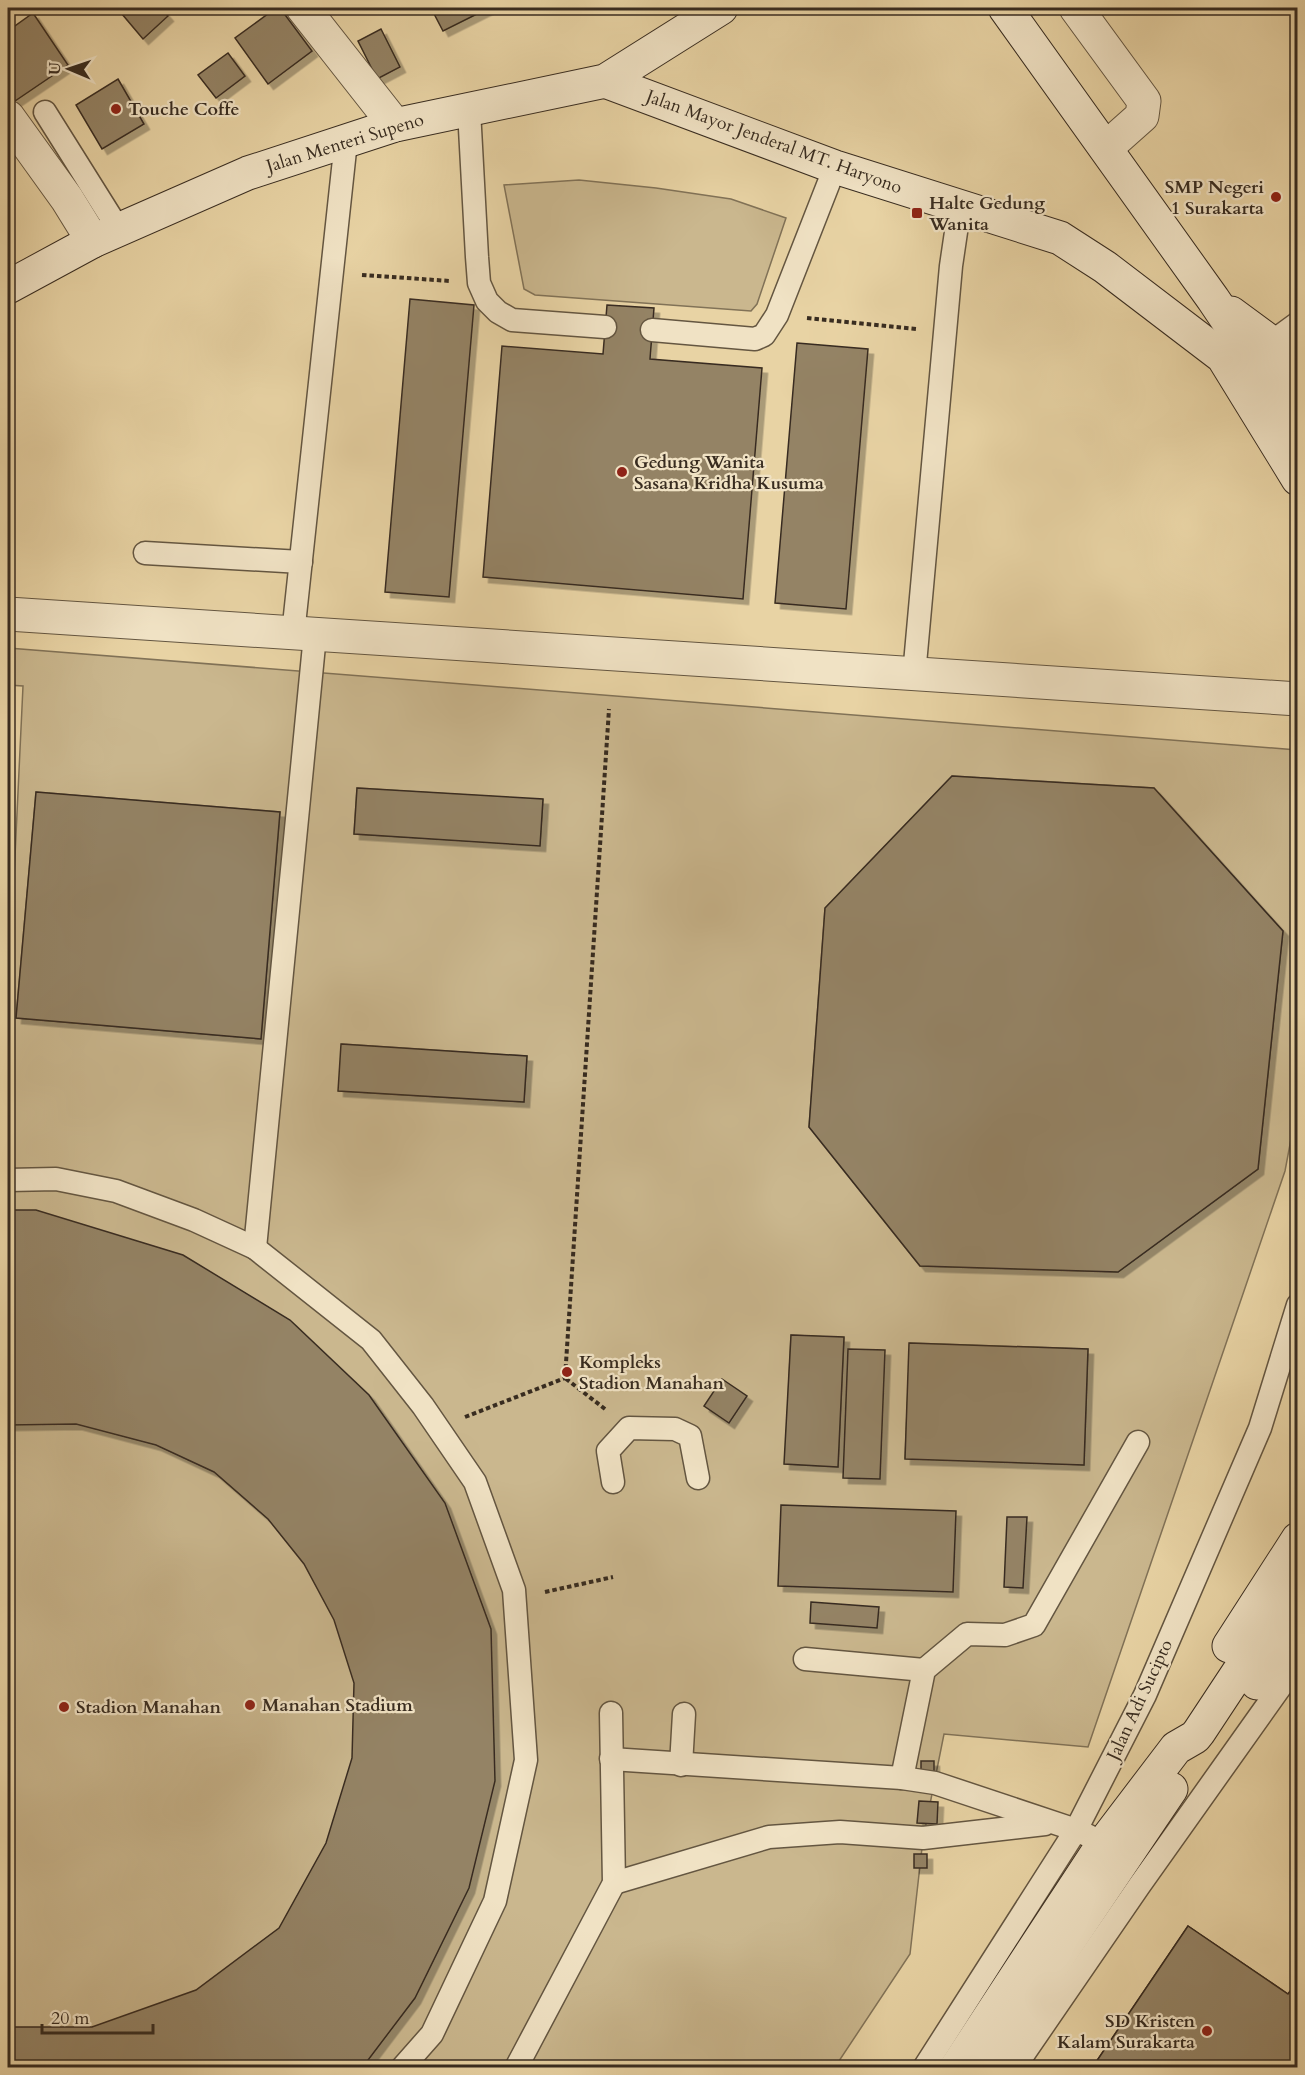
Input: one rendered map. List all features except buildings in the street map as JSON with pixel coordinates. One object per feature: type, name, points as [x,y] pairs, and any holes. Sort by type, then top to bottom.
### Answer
[{"type":"main road","points":[[303,8],[395,125]]},
{"type":"main road","name":"Jalan Menteri Supeno","points":[[8,287],[106,235],[249,173],[395,125],[605,81],[721,8]]},
{"type":"main road","points":[[1007,8],[1298,425]]},
{"type":"main road","points":[[1076,8],[1144,100],[1142,116],[1106,148]]},
{"type":"main road","name":"Jalan Mayor Jenderal MT. Haryono","points":[[605,81],[835,167],[1060,238],[1105,267],[1223,357],[1298,478]]},
{"type":"main road","points":[[8,117],[67,199],[106,235]]},
{"type":"main road","points":[[1212,299],[1272,342],[1298,377]]},
{"type":"main road","points":[[8,614],[1298,699]]},
{"type":"main road","name":"Jalan Adi Sucipto","points":[[1298,1539],[1196,1699],[1178,1732],[1190,1744],[1208,1747],[1229,1722],[1298,1626]]},
{"type":"main road","points":[[1190,1744],[1298,1582]]},
{"type":"main road","name":"Jalan Adi Sucipto","points":[[956,2067],[1090,1837],[1190,1744]]},
{"type":"main road","name":"Jalan Adi Sucipto","points":[[983,2067],[1029,2023],[1108,1907],[1190,1744]]},
{"type":"lane","points":[[469,110],[479,284],[487,301],[498,312],[512,320],[605,327]]},
{"type":"lane","points":[[45,112],[106,235]]},
{"type":"lane","points":[[255,1248],[304,634],[301,562],[346,141]]},
{"type":"lane","points":[[652,330],[755,339],[764,335],[777,315],[835,167]]},
{"type":"lane","points":[[914,675],[951,266],[960,206]]},
{"type":"lane","points":[[1272,342],[1298,323]]},
{"type":"lane","points":[[144,552],[301,562]]},
{"type":"lane","points":[[8,1180],[56,1179],[116,1191],[194,1220],[255,1248],[371,1340],[438,1428],[475,1482],[514,1590],[526,1760],[495,1901],[432,2034],[402,2067]]},
{"type":"lane","name":"Jalan Adi Sucipto","points":[[924,2067],[1090,1837],[1145,1695],[1260,1428],[1298,1305]]},
{"type":"lane","points":[[614,1482],[608,1451],[629,1428],[675,1429],[690,1436],[698,1478]]},
{"type":"lane","points":[[902,1778],[924,1670],[967,1634],[1005,1635],[1034,1625],[1138,1442]]},
{"type":"lane","points":[[805,1659],[924,1670]]},
{"type":"lane","name":"Jalan Adi Sucipto","points":[[1108,1907],[1298,1662]]},
{"type":"lane","points":[[516,2067],[614,1883],[612,1713]]},
{"type":"lane","points":[[681,1765],[684,1714]]},
{"type":"lane","points":[[611,1759],[902,1778],[934,1783],[1090,1837]]},
{"type":"lane","points":[[614,1883],[769,1837],[840,1832],[923,1839],[1053,1823]]},
{"type":"lane","name":"Jalan Adi Sucipto","points":[[1014,2067],[1029,2023]]},
{"type":"path","points":[[331,273],[479,284]]},
{"type":"path","points":[[777,315],[945,332]]},
{"type":"path","points":[[565,1378],[609,709]]},
{"type":"path","points":[[565,1378],[629,1428]]},
{"type":"path","points":[[438,1428],[565,1378]]},
{"type":"path","points":[[515,1598],[613,1578]]},
{"type":"shaded area","points":[[579,180],[731,199],[786,218],[757,304],[751,311],[535,295],[524,289],[504,185]]},
{"type":"shaded area","points":[[8,648],[1297,750],[1298,1102],[1285,1171],[1088,1747],[944,1734],[923,1839],[910,1954],[835,2067],[8,2067],[8,1005],[23,686],[8,685]],"holes":[[[952,776],[1154,788],[1283,931],[1258,1169],[1118,1272],[920,1266],[809,1127],[825,908]],[[357,788],[543,800],[540,845],[354,834]],[[36,792],[280,812],[261,1039],[16,1018]],[[342,1044],[527,1056],[524,1102],[339,1091]],[[791,1335],[844,1338],[838,1467],[785,1464]],[[910,1343],[1088,1349],[1084,1465],[905,1458]]]},
{"type":"place","name":"Touche Coffe","points":[[116,109]]},
{"type":"place","name":"SMP Negeri 1 Surakarta","points":[[1276,197]]},
{"type":"place","name":"Halte Gedung Wanita","points":[[917,213]]},
{"type":"place","name":"Gedung Wanita Sasana Kridha Kusuma","points":[[622,472]]},
{"type":"place","name":"Kompleks Stadion Manahan","points":[[567,1372]]},
{"type":"place","name":"Manahan Stadium","points":[[250,1705]]},
{"type":"place","name":"Stadion Manahan","points":[[64,1707]]},
{"type":"place","name":"SD Kristen Kalam Surakarta","points":[[1207,2031]]}]
